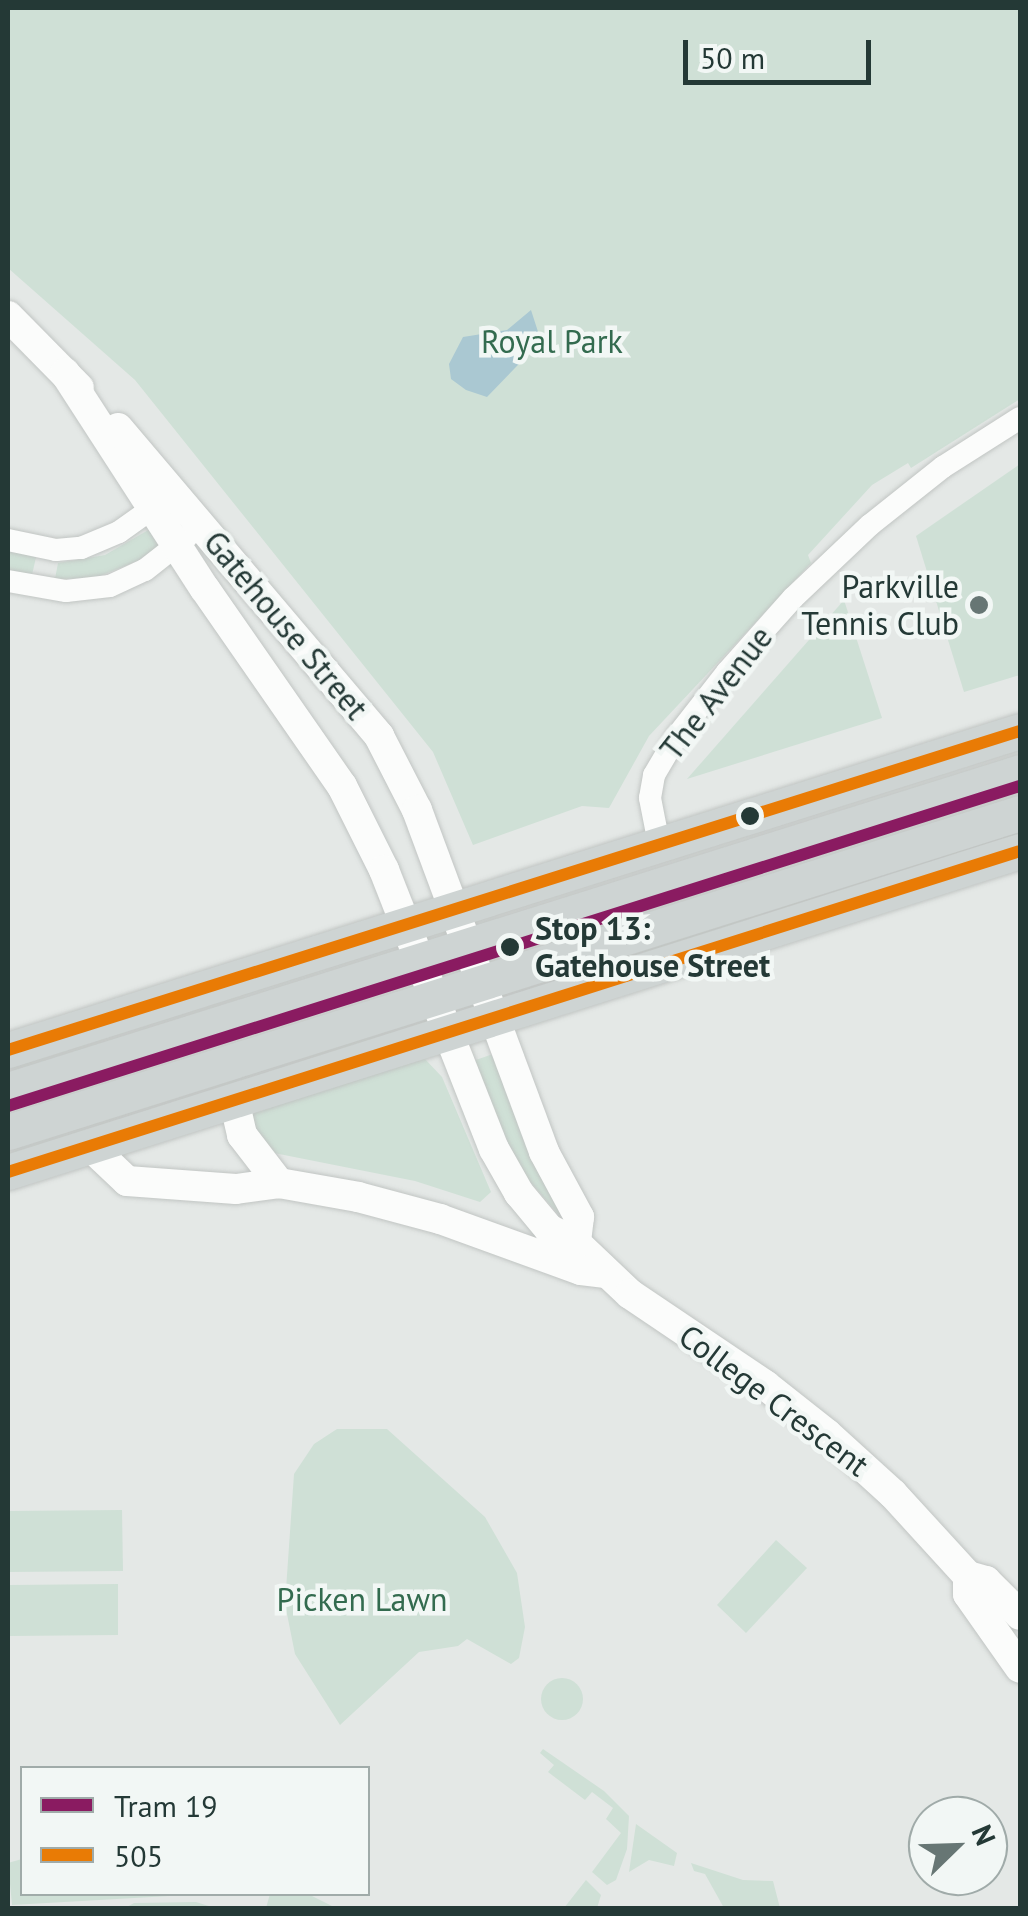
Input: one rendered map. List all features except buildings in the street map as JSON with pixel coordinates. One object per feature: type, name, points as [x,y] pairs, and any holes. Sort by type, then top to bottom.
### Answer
[{"type":"main road","name":"Gatehouse Street","points":[[8,316],[65,373],[163,500],[200,524],[370,723],[417,810],[456,910]]},
{"type":"main road","name":"Gatehouse Street","points":[[163,500],[178,547],[342,786],[374,847],[406,925]]},
{"type":"main road","points":[[8,1050],[1020,732]]},
{"type":"main road","points":[[8,1090],[1020,772]]},
{"type":"main road","points":[[8,1131],[1020,813]]},
{"type":"main road","points":[[659,844],[682,920],[668,964]]},
{"type":"main road","points":[[8,1172],[1020,851]]},
{"type":"main road","points":[[456,910],[544,1152],[579,1217],[576,1242]]},
{"type":"main road","name":"College Crescent","points":[[406,925],[506,1172],[548,1229],[576,1242],[606,1274],[808,1418],[893,1494],[968,1576],[986,1581],[1020,1615]]},
{"type":"main road","points":[[234,1100],[242,1136],[279,1183]]},
{"type":"main road","name":"College Crescent","points":[[90,1146],[127,1181],[236,1189],[279,1183],[429,1215],[580,1270],[606,1274]]},
{"type":"main road","points":[[968,1576],[968,1594],[1020,1668]]},
{"type":"street","name":"The Avenue","points":[[659,844],[650,798],[654,776],[677,736],[727,672],[793,598],[870,525],[956,458],[1020,418]]},
{"type":"street","points":[[8,540],[68,550],[94,544],[163,500]]},
{"type":"street","points":[[8,581],[80,591],[122,582],[178,547],[200,524]]},
{"type":"street","points":[[42,588],[48,549]]},
{"type":"green space","name":"Royal Park","points":[[8,8],[1020,8],[1020,399],[911,468],[908,463],[872,485],[808,555],[811,563],[649,736],[609,808],[582,806],[473,845],[433,752],[135,380],[8,268]]},
{"type":"green space","name":"Parkville Tennis Club","points":[[1020,464],[1020,675],[964,692],[916,536]]},
{"type":"green space","points":[[150,529],[161,545],[137,561],[95,578],[55,579],[58,563],[105,555]]},
{"type":"green space","points":[[8,546],[37,553],[31,579],[8,574]]},
{"type":"green space","points":[[844,600],[882,718],[687,779]]},
{"type":"green space","points":[[493,1054],[560,1216],[512,1161],[473,1061]]},
{"type":"green space","points":[[417,1057],[425,1059],[442,1077],[491,1192],[480,1202],[415,1181],[264,1151],[239,1118]]},
{"type":"green space","name":"Picken Lawn","points":[[337,1429],[387,1429],[485,1517],[517,1573],[525,1627],[519,1658],[511,1664],[467,1639],[458,1646],[419,1652],[340,1725],[295,1654],[285,1604],[294,1474],[314,1444]]},
{"type":"green space","points":[[122,1510],[123,1571],[8,1572],[8,1511]]},
{"type":"green space","points":[[776,1540],[807,1568],[746,1633],[717,1605]]},
{"type":"green space","points":[[118,1584],[118,1635],[10,1636],[10,1585]]},
{"type":"green space","points":[[562,1678],[577,1684],[583,1699],[577,1714],[562,1720],[547,1714],[541,1699],[547,1684]]},
{"type":"green space","points":[[543,1749],[604,1791],[629,1816],[627,1849],[616,1880],[607,1885],[592,1872],[621,1833],[606,1819],[613,1808],[592,1792],[585,1800],[548,1772],[554,1765],[540,1753]]},
{"type":"green space","points":[[636,1824],[677,1853],[674,1866],[649,1860],[629,1872]]},
{"type":"green space","points":[[20,1860],[20,1896],[169,1896],[12,1905],[8,1863]]},
{"type":"green space","points":[[691,1863],[743,1880],[773,1881],[780,1908],[724,1908],[705,1874],[694,1871]]},
{"type":"green space","points":[[586,1880],[601,1895],[597,1908],[564,1908]]},
{"type":"green space","points":[[269,1896],[312,1896],[336,1908],[266,1908]]},
{"type":"green space","points":[[196,1902],[215,1908],[125,1908],[134,1903]]},
{"type":"water","points":[[531,310],[541,341],[487,397],[466,390],[451,379],[449,364],[463,337],[507,330]]},
{"type":"tram line","name":"19","points":[[8,1106],[1020,786]]},
{"type":"transit line","name":"505","points":[[8,1050],[1020,731]]},
{"type":"transit line","name":"505","points":[[8,1172],[1020,851]]},
{"type":"place","name":"Parkville Tennis Club","points":[[979,605]]},
{"type":"place","name":"Stop 13: Gatehouse Street","points":[[510,947]]}]
